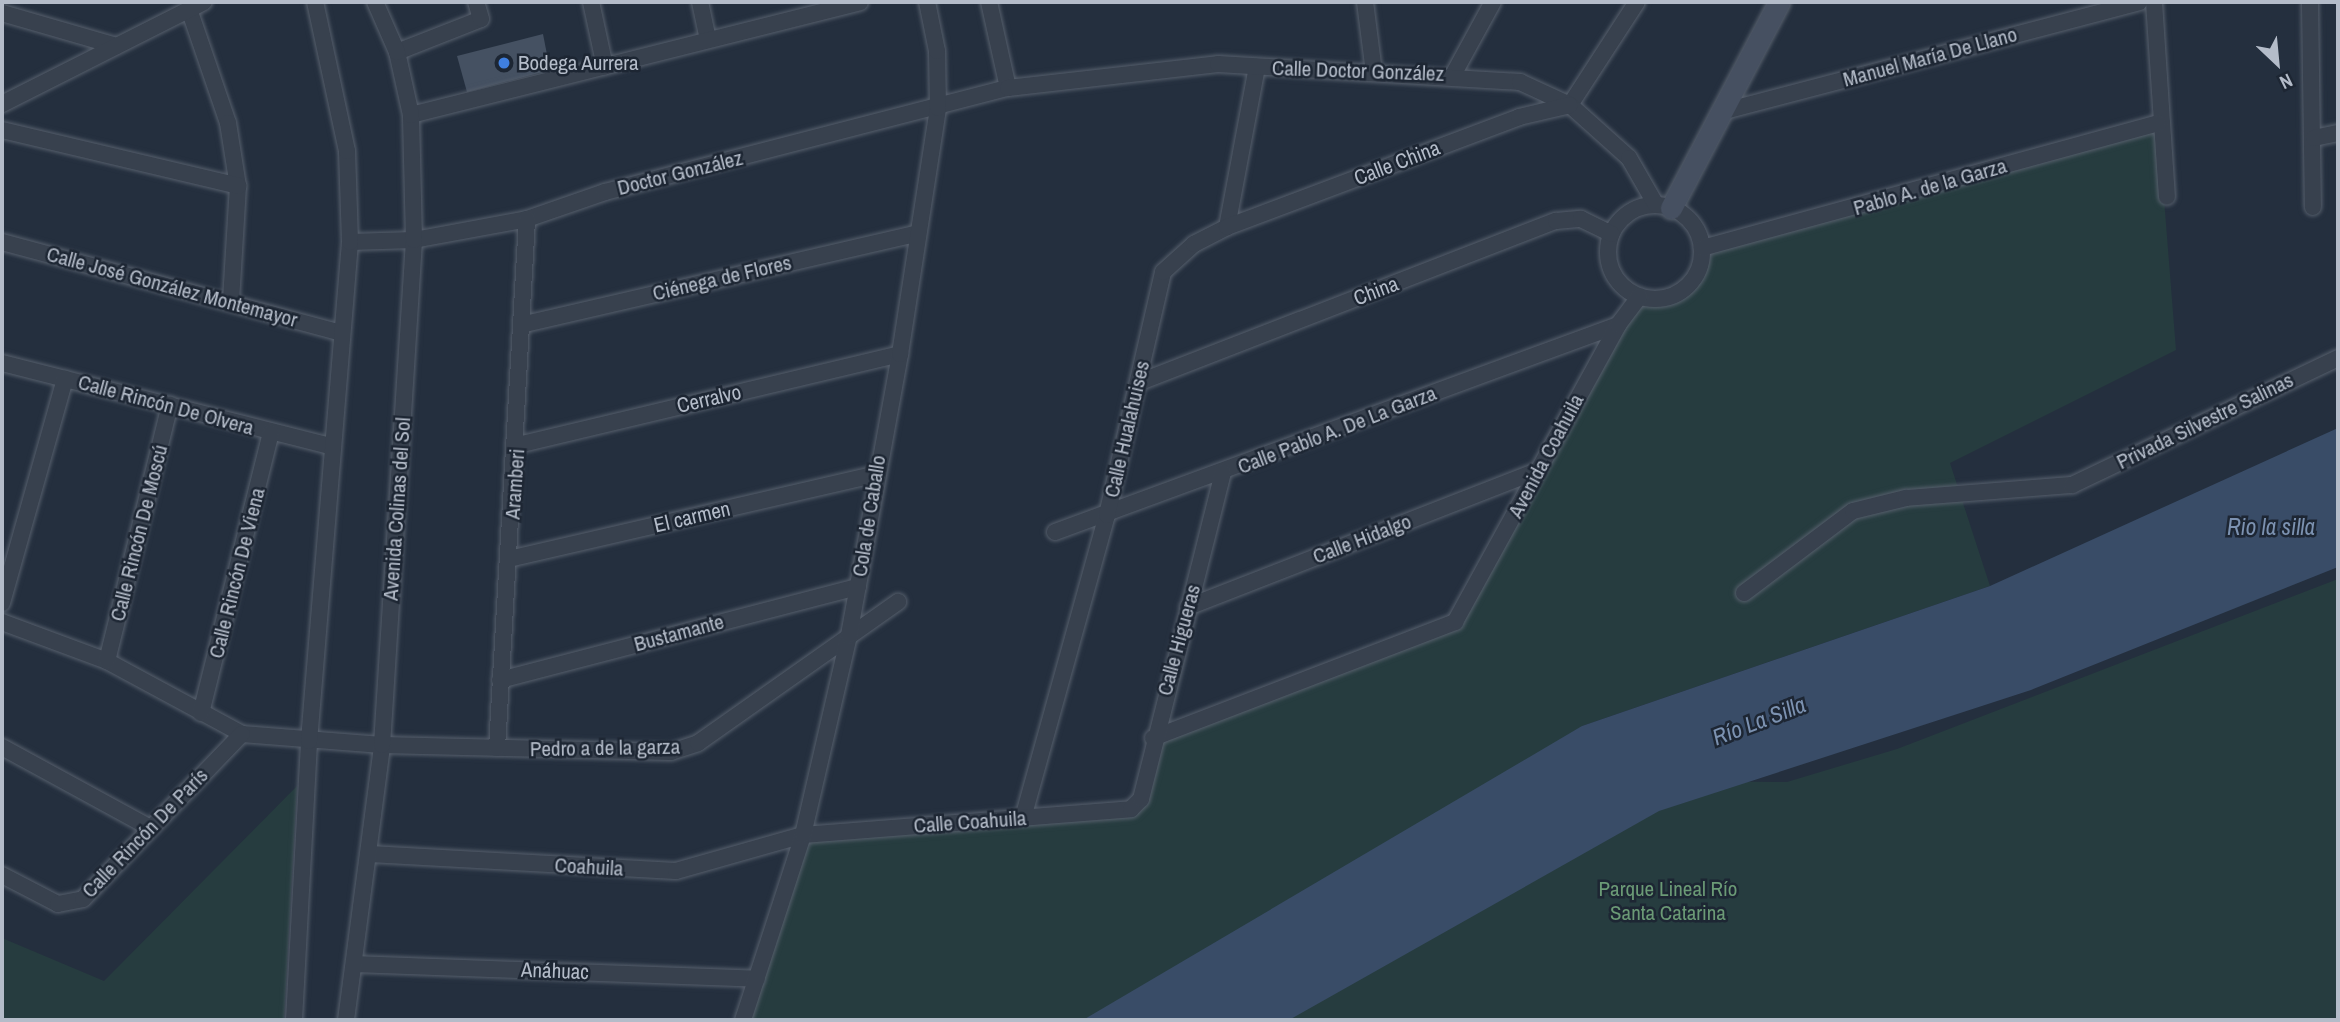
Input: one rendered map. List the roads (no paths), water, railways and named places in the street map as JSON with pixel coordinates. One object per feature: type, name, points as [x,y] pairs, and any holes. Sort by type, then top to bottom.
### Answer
[{"type":"street","points":[[2,104],[204,2]]},
{"type":"street","points":[[294,1020],[309,741],[331,446],[350,242],[347,150],[315,2]]},
{"type":"street","name":"Avenida Colinas del Sol","points":[[346,1020],[383,745],[414,240],[411,115],[397,52],[376,2]]},
{"type":"street","points":[[397,52],[481,19],[476,2]]},
{"type":"street","points":[[591,2],[605,67]]},
{"type":"street","points":[[700,2],[708,39]]},
{"type":"street","points":[[411,115],[605,67],[819,7],[860,2]]},
{"type":"street","name":"Cola de Caballo","points":[[743,1020],[803,835],[858,587],[874,475],[900,354],[938,108],[937,51],[927,2]]},
{"type":"street","points":[[989,2],[1008,88]]},
{"type":"street","points":[[1365,2],[1374,72]]},
{"type":"street","points":[[1453,75],[1493,2]]},
{"type":"street","points":[[1570,105],[1637,2]]},
{"type":"street","points":[[1663,207],[1721,113],[1779,2]]},
{"type":"street","name":"Manuel María De Llano","points":[[1721,113],[2139,2]]},
{"type":"street","points":[[2154,2],[2158,123],[2167,197]]},
{"type":"street","points":[[2310,2],[2313,207]]},
{"type":"street","points":[[189,9],[228,123],[238,186],[231,301]]},
{"type":"street","points":[[2,13],[116,46]]},
{"type":"street","name":"Calle Doctor González","points":[[1008,88],[1218,64],[1453,75],[1520,82],[1570,105],[1629,158],[1663,207]]},
{"type":"street","points":[[1227,228],[1257,67]]},
{"type":"street","name":"Doctor González","points":[[350,242],[414,240],[527,219],[605,192],[1008,88]]},
{"type":"street","name":"Calle China","points":[[1227,228],[1519,117],[1570,105]]},
{"type":"street","name":"Pablo A. de la Garza","points":[[1702,248],[2158,123]]},
{"type":"street","points":[[2,130],[238,186]]},
{"type":"street","points":[[2314,138],[2338,133]]},
{"type":"street","points":[[1663,207],[1690,221],[1702,248],[1697,272],[1680,291],[1657,299],[1640,296],[1619,282],[1611,267],[1612,234],[1628,214],[1663,207]]},
{"type":"street","name":"Aramberi","points":[[497,748],[525,324],[527,219]]},
{"type":"street","name":"China","points":[[1140,382],[1556,221],[1581,219],[1612,234]]},
{"type":"street","name":"Calle Hualahuises","points":[[1023,818],[1107,515],[1140,382],[1163,272],[1194,244],[1227,228]]},
{"type":"street","name":"Ciénega de Flores","points":[[525,324],[918,233]]},
{"type":"street","name":"Calle José González Montemayor","points":[[2,242],[231,301],[342,333]]},
{"type":"street","name":"Avenida Coahuila","points":[[1153,738],[1458,620],[1536,471],[1618,325],[1640,296]]},
{"type":"street","name":"Calle Pablo A. De La Garza","points":[[1055,532],[1618,325]]},
{"type":"street","name":"Cerralvo","points":[[518,444],[900,354]]},
{"type":"street","name":"Privada Silvestre Salinas","points":[[1744,593],[1853,511],[1906,498],[2071,485],[2338,358]]},
{"type":"street","name":"Calle Rincón De Olvera","points":[[2,363],[331,446]]},
{"type":"street","points":[[2,603],[65,379]]},
{"type":"street","name":"Calle Rincón De Moscú","points":[[107,661],[170,405]]},
{"type":"street","name":"Calle Rincón De Viena","points":[[201,713],[271,433]]},
{"type":"street","name":"Calle Hidalgo","points":[[1188,607],[1536,471]]},
{"type":"street","name":"Calle Higueras","points":[[1136,807],[1223,472]]},
{"type":"street","name":"El carmen","points":[[509,559],[874,475]]},
{"type":"street","name":"Bustamante","points":[[500,680],[858,587]]},
{"type":"street","name":"Pedro a de la garza","points":[[242,734],[383,745],[682,750],[898,602]]},
{"type":"street","points":[[2,622],[107,661],[242,734]]},
{"type":"street","name":"Calle Rincón De París","points":[[2,875],[58,904],[72,904],[101,883],[149,827],[242,734]]},
{"type":"street","points":[[2,747],[149,827]]},
{"type":"street","name":"Calle Coahuila","points":[[803,835],[1136,807]]},
{"type":"street","name":"Coahuila","points":[[370,854],[676,871],[803,835]]},
{"type":"street","name":"Anáhuac","points":[[354,964],[757,979]]},
{"type":"water","name":"Rio la silla","points":[[2338,428],[2338,567],[2031,690],[1659,811],[1289,1020],[1083,1020],[1582,726],[1990,586]]},
{"type":"place","name":"Bodega Aurrera","points":[[504,63]]},
{"type":"water label","name":"Río La Silla","points":[[1759,721]]},
{"type":"park label","name":"Parque Lineal Río Santa Catarina","points":[[1668,901]]}]
